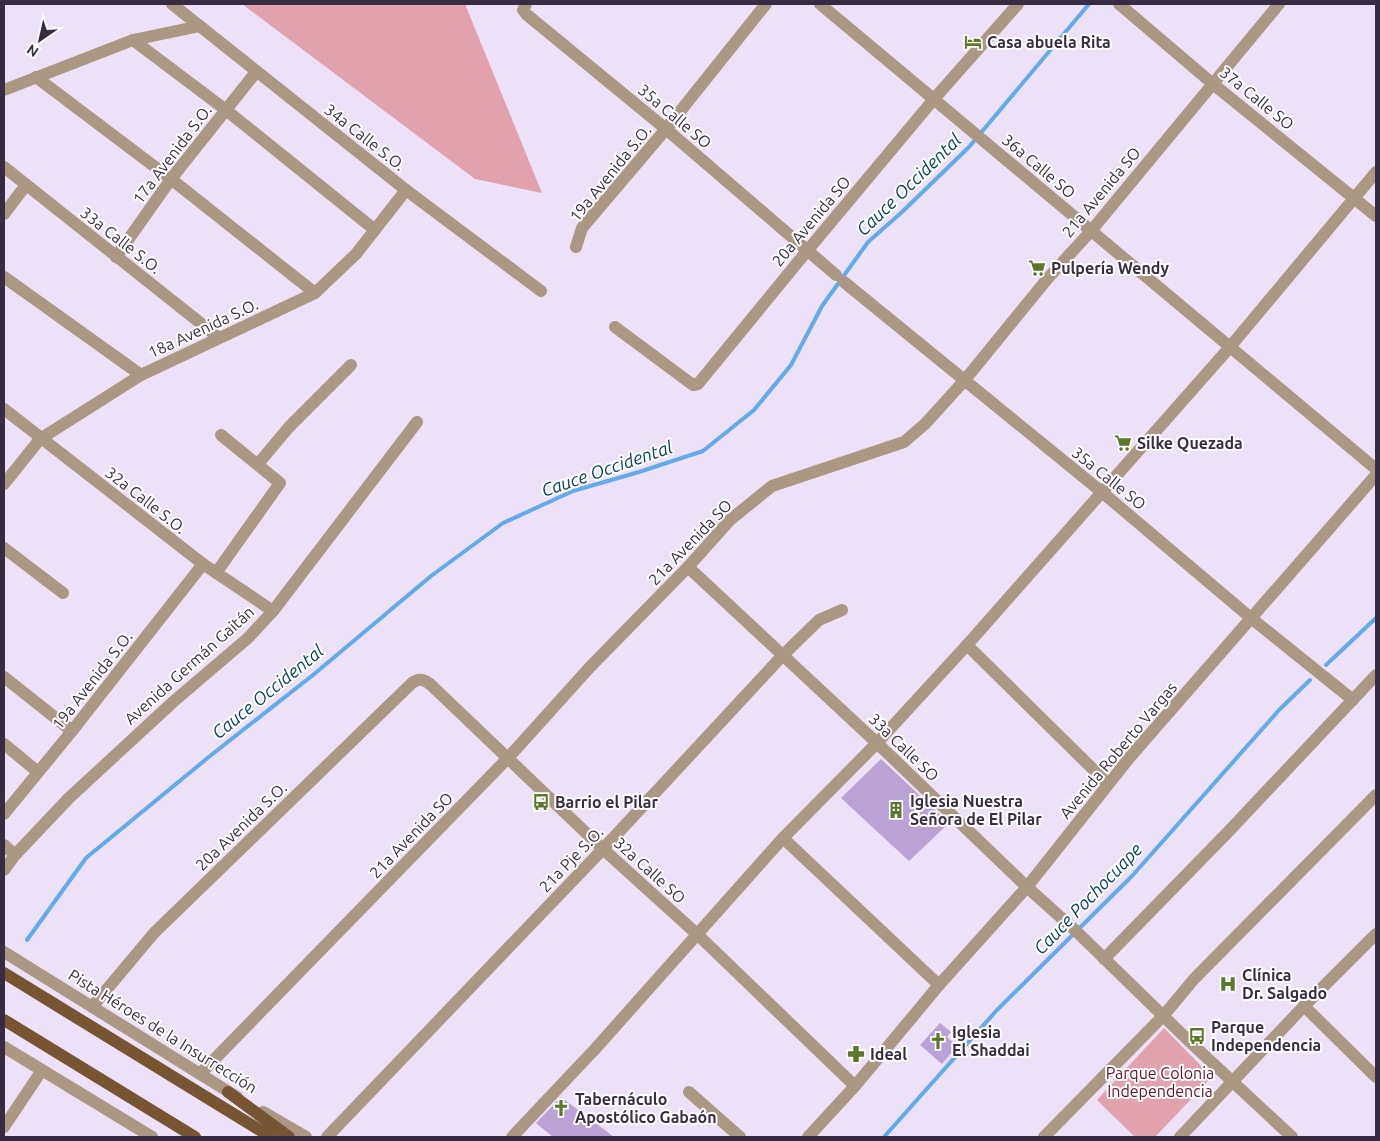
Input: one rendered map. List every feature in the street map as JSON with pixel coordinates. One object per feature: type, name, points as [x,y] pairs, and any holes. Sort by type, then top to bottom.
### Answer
[{"type":"main road","name":"Pista Héroes de la Insurrección","points":[[4,973],[271,1137]]},
{"type":"main road","points":[[4,1020],[195,1137]]},
{"type":"main road","points":[[228,1092],[289,1137]]},
{"type":"street","name":"34a Calle S.O.","points":[[172,4],[406,190],[541,291]]},
{"type":"street","name":"19a Avenida S.O.","points":[[576,247],[582,228],[666,130],[766,4]]},
{"type":"street","name":"36a Calle SO","points":[[820,4],[1376,469]]},
{"type":"street","name":"20a Avenida SO","points":[[615,327],[693,385],[698,384],[934,99],[1018,4]]},
{"type":"street","name":"37a Calle SO","points":[[1119,4],[1213,84],[1376,216]]},
{"type":"street","name":"21a Avenida SO","points":[[200,1074],[508,758],[730,520],[772,486],[904,442],[925,424],[964,381],[1048,278],[1091,231],[1279,4]]},
{"type":"street","name":"35a Calle SO","points":[[525,5],[526,14],[666,130],[840,279],[1353,700]]},
{"type":"street","points":[[4,90],[133,40],[200,26]]},
{"type":"street","points":[[133,40],[226,110],[375,230]]},
{"type":"street","name":"17a Avenida S.O.","points":[[116,256],[172,179],[256,72]]},
{"type":"street","points":[[36,77],[172,179],[315,293]]},
{"type":"street","name":"33a Calle S.O.","points":[[4,167],[218,337]]},
{"type":"street","points":[[512,1137],[596,1048],[783,838],[876,743],[967,645],[1230,347],[1376,172]]},
{"type":"street","points":[[4,214],[26,185]]},
{"type":"street","name":"18a Avenida S.O.","points":[[4,484],[40,439],[141,375],[218,337],[315,293],[356,254],[406,190]]},
{"type":"street","points":[[4,277],[141,375]]},
{"type":"street","points":[[258,464],[289,427],[351,364]]},
{"type":"street","name":"32a Calle S.O.","points":[[4,409],[40,439],[203,564],[273,611]]},
{"type":"street","name":"Avenida Germán Gaitán","points":[[4,870],[15,855],[69,798],[173,702],[248,638],[273,611],[416,422]]},
{"type":"street","points":[[216,573],[280,483],[220,434]]},
{"type":"street","name":"Avenida Roberto Vargas","points":[[808,1137],[855,1086],[939,985],[1027,887],[1108,784],[1376,475]]},
{"type":"street","points":[[4,548],[63,593]]},
{"type":"street","name":"19a Avenida S.O.","points":[[4,814],[72,731],[203,564]]},
{"type":"street","name":"33a Calle SO","points":[[688,566],[1292,1137]]},
{"type":"street","name":"21a Pje S.O.","points":[[327,1137],[603,850],[783,655],[819,620],[842,610]]},
{"type":"street","points":[[967,645],[1108,784]]},
{"type":"street","points":[[1104,959],[1229,831],[1376,675]]},
{"type":"street","points":[[4,677],[72,731]]},
{"type":"street","name":"20a Avenida S.O.","points":[[92,1007],[154,932],[412,683],[417,679],[423,680]]},
{"type":"street","name":"32a Calle SO","points":[[423,680],[430,684],[603,850],[698,935],[855,1086]]},
{"type":"street","points":[[4,744],[38,772]]},
{"type":"street","points":[[1044,1137],[1164,1015],[1194,979],[1376,795]]},
{"type":"street","points":[[783,838],[939,985]]},
{"type":"street","points":[[4,845],[15,855]]},
{"type":"street","points":[[1180,1137],[1304,1006],[1375,939]]},
{"type":"street","name":"Pista Héroes de la Insurrección","points":[[4,952],[228,1092],[306,1137]]},
{"type":"street","points":[[1304,1006],[1376,1077]]},
{"type":"street","points":[[4,1047],[152,1137]]},
{"type":"street","points":[[4,1127],[42,1070]]},
{"type":"street","points":[[689,1092],[740,1137]]},
{"type":"green space","points":[[242,4],[465,4],[542,193],[475,179]]},
{"type":"green space","name":"Parque Colonia Independencia","points":[[1164,1028],[1212,1077],[1155,1137],[1135,1137],[1097,1100]]},
{"type":"building","name":"Iglesia Nuestra Señora de El Pilar","points":[[881,759],[949,823],[909,861],[841,798]]},
{"type":"building","name":"Iglesia El Shaddai","points":[[940,1023],[951,1032],[947,1037],[957,1046],[942,1064],[920,1045]]},
{"type":"building","name":"Tabernáculo Apostólico Gabaón","points":[[561,1097],[614,1137],[553,1137],[536,1123]]},
{"type":"waterway","name":"Cauce Occidental","points":[[27,940],[86,858],[210,756],[313,675],[431,576],[503,523],[573,491],[703,451],[754,410],[791,365],[822,306],[868,242],[969,147],[1089,4]]},
{"type":"waterway","name":"Cauce Pochocuape","points":[[1326,665],[1376,618]]},
{"type":"waterway","name":"Cauce Pochocuape","points":[[884,1137],[997,1010],[1132,876],[1280,709],[1310,680]]},
{"type":"place","name":"Casa abuela Rita","points":[[973,42]]},
{"type":"place","name":"Pulpería Wendy","points":[[1037,268]]},
{"type":"place","name":"Silke Quezada","points":[[1123,443]]},
{"type":"place","name":"Barrio el Pilar","points":[[541,802]]},
{"type":"place","name":"Iglesia Nuestra Señora de El Pilar","points":[[896,810]]},
{"type":"place","name":"Clínica Dr. Salgado","points":[[1228,984]]},
{"type":"place","name":"Parque Independencia","points":[[1197,1036]]},
{"type":"place","name":"Iglesia El Shaddai","points":[[938,1041]]},
{"type":"place","name":"Ideal","points":[[856,1054]]},
{"type":"place","name":"Tabernáculo Apostólico Gabaón","points":[[561,1108]]}]
